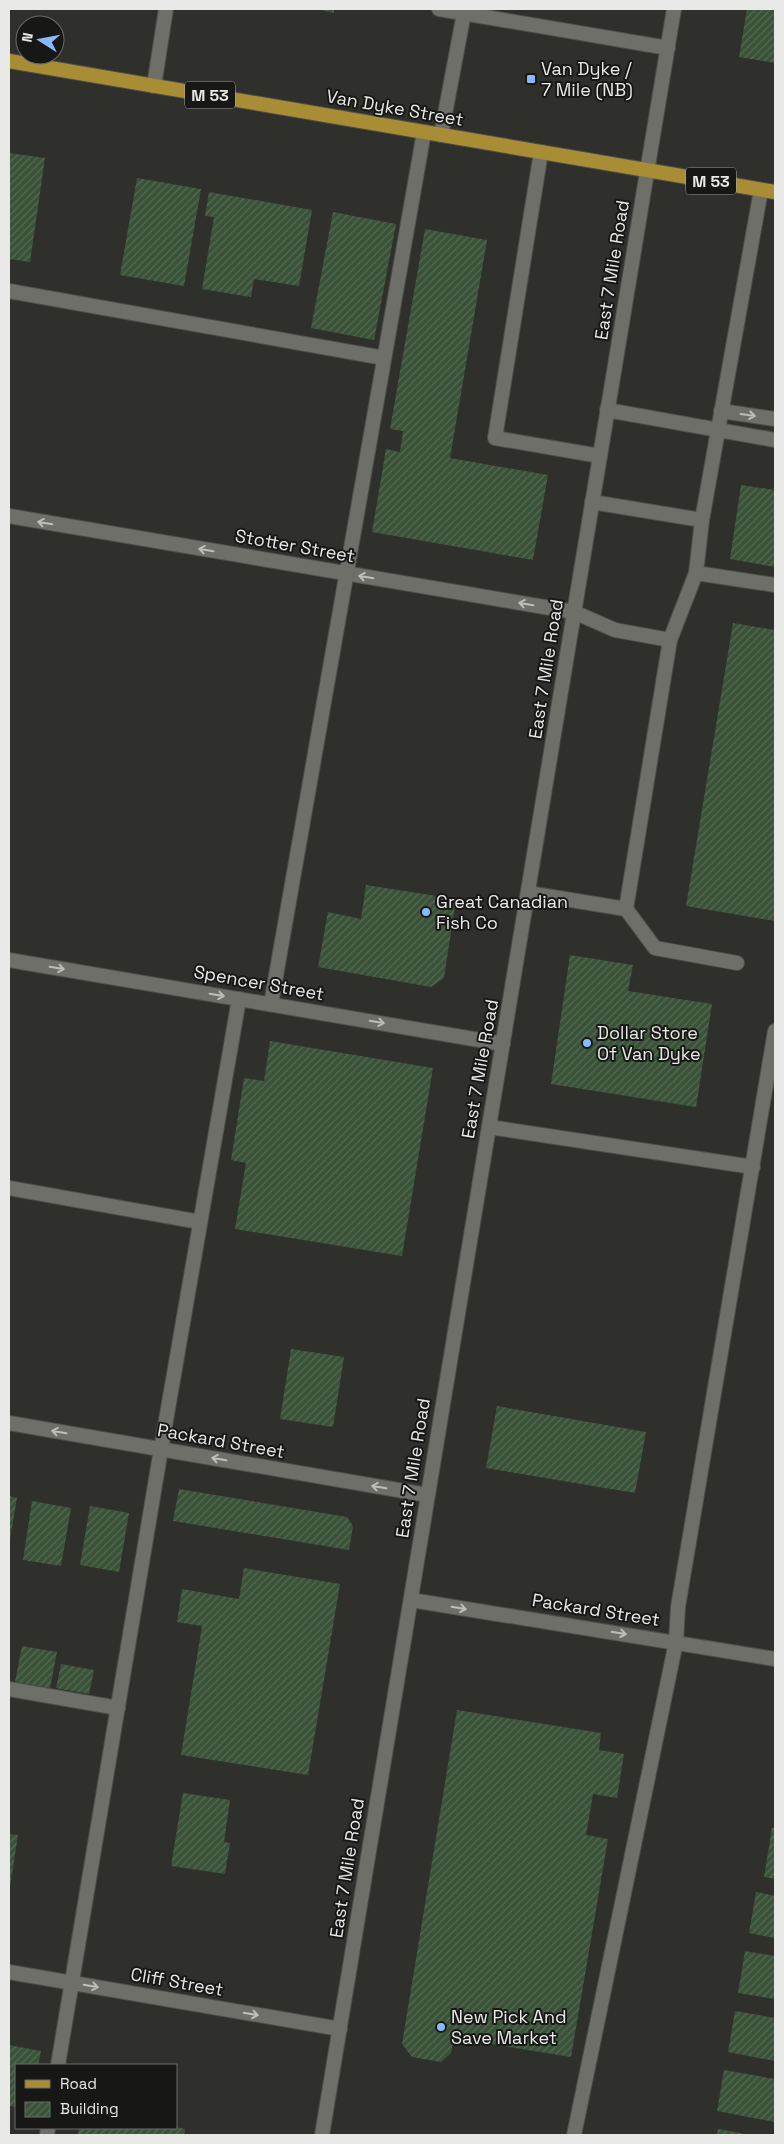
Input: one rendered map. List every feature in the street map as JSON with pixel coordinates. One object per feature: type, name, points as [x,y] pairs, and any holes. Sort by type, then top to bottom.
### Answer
[{"type":"main road","name":"Van Dyke Street","points":[[9,61],[775,192]]},
{"type":"street","points":[[154,86],[166,9]]},
{"type":"street","points":[[439,9],[668,48]]},
{"type":"street","name":"East 7 Mile Road","points":[[322,2135],[674,9]]},
{"type":"street","points":[[442,135],[464,13]]},
{"type":"street","points":[[271,1004],[345,573],[424,132]]},
{"type":"street","points":[[541,152],[495,438],[600,456]]},
{"type":"street","points":[[626,909],[670,640],[696,573],[702,520],[761,190]]},
{"type":"street","points":[[9,291],[384,358]]},
{"type":"street","points":[[607,410],[775,440]]},
{"type":"street","points":[[721,411],[775,419]]},
{"type":"street","points":[[592,502],[702,520]]},
{"type":"street","name":"Stotter Street","points":[[9,516],[574,612],[615,630],[670,640]]},
{"type":"street","points":[[696,573],[775,585]]},
{"type":"street","points":[[528,893],[626,909],[655,948],[737,963]]},
{"type":"street","name":"Spencer Street","points":[[9,960],[504,1044]]},
{"type":"street","points":[[58,2064],[160,1449],[239,999]]},
{"type":"street","points":[[574,2135],[676,1642],[678,1607],[775,1031]]},
{"type":"street","points":[[489,1127],[753,1167]]},
{"type":"street","points":[[9,1188],[200,1222]]},
{"type":"street","name":"Packard Street","points":[[9,1423],[427,1495]]},
{"type":"street","name":"Packard Street","points":[[410,1600],[775,1658]]},
{"type":"street","points":[[9,1690],[118,1708]]},
{"type":"street","name":"Cliff Street","points":[[9,1972],[340,2029]]},
{"type":"building","points":[[315,9],[334,9],[334,13]]},
{"type":"building","points":[[747,9],[775,9],[775,63],[739,57]]},
{"type":"building","points":[[9,153],[45,158],[30,262],[9,259]]},
{"type":"building","points":[[137,178],[201,189],[184,286],[120,275]]},
{"type":"building","points":[[209,192],[312,210],[299,286],[254,279],[251,297],[202,289],[214,217],[205,216]]},
{"type":"building","points":[[333,212],[396,224],[374,340],[311,328]]},
{"type":"building","points":[[425,229],[487,240],[450,458],[548,475],[533,560],[372,532],[386,449],[400,452],[403,431],[390,429]]},
{"type":"building","points":[[741,485],[775,490],[775,567],[730,559]]},
{"type":"building","points":[[733,623],[775,630],[775,921],[686,906]]},
{"type":"building","points":[[366,885],[456,899],[444,978],[431,987],[318,967],[328,912],[361,919]]},
{"type":"building","points":[[570,955],[633,965],[628,991],[712,1004],[696,1107],[551,1084]]},
{"type":"building","points":[[270,1041],[433,1068],[402,1256],[235,1229],[246,1163],[231,1160],[244,1078],[264,1081]]},
{"type":"building","points":[[291,1349],[344,1357],[333,1427],[280,1419]]},
{"type":"building","points":[[497,1406],[646,1432],[635,1493],[486,1468]]},
{"type":"building","points":[[179,1489],[347,1517],[353,1526],[349,1550],[173,1521]]},
{"type":"building","points":[[9,1496],[17,1498],[10,1539],[9,1539]]},
{"type":"building","points":[[32,1501],[71,1508],[61,1566],[23,1560]]},
{"type":"building","points":[[90,1506],[129,1513],[119,1572],[80,1565]]},
{"type":"building","points":[[244,1568],[340,1584],[308,1775],[181,1755],[202,1626],[177,1622],[182,1589],[239,1599]]},
{"type":"building","points":[[22,1646],[57,1652],[50,1688],[15,1682]]},
{"type":"building","points":[[61,1664],[94,1670],[89,1694],[56,1688]]},
{"type":"building","points":[[457,1710],[601,1733],[599,1750],[624,1754],[617,1798],[593,1794],[586,1835],[608,1839],[571,2057],[454,2038],[451,2053],[441,2062],[412,2057],[402,2044]]},
{"type":"building","points":[[183,1793],[230,1800],[224,1842],[230,1843],[225,1874],[171,1866]]},
{"type":"building","points":[[772,1828],[775,1828],[775,1879],[764,1877]]},
{"type":"building","points":[[9,1834],[18,1835],[10,1887],[9,1887]]},
{"type":"building","points":[[756,1892],[775,1896],[775,1938],[749,1933]]},
{"type":"building","points":[[745,1951],[775,1956],[775,1999],[738,1993]]},
{"type":"building","points":[[735,2011],[775,2018],[775,2061],[728,2052]]},
{"type":"building","points":[[9,2045],[41,2051],[38,2064],[15,2064],[15,2107],[9,2106]]},
{"type":"building","points":[[724,2070],[775,2079],[775,2122],[717,2111]]},
{"type":"building","points":[[178,2127],[185,2129],[184,2135],[78,2135],[79,2129],[178,2129]]},
{"type":"building","points":[[718,2129],[746,2134],[746,2135],[717,2135]]},
{"type":"place","name":"Van Dyke / 7 Mile (NB)","points":[[531,79]]},
{"type":"place","name":"Great Canadian Fish Co","points":[[426,912]]},
{"type":"place","name":"Dollar Store Of Van Dyke","points":[[587,1043]]},
{"type":"place","name":"New Pick And Save Market","points":[[441,2027]]}]
